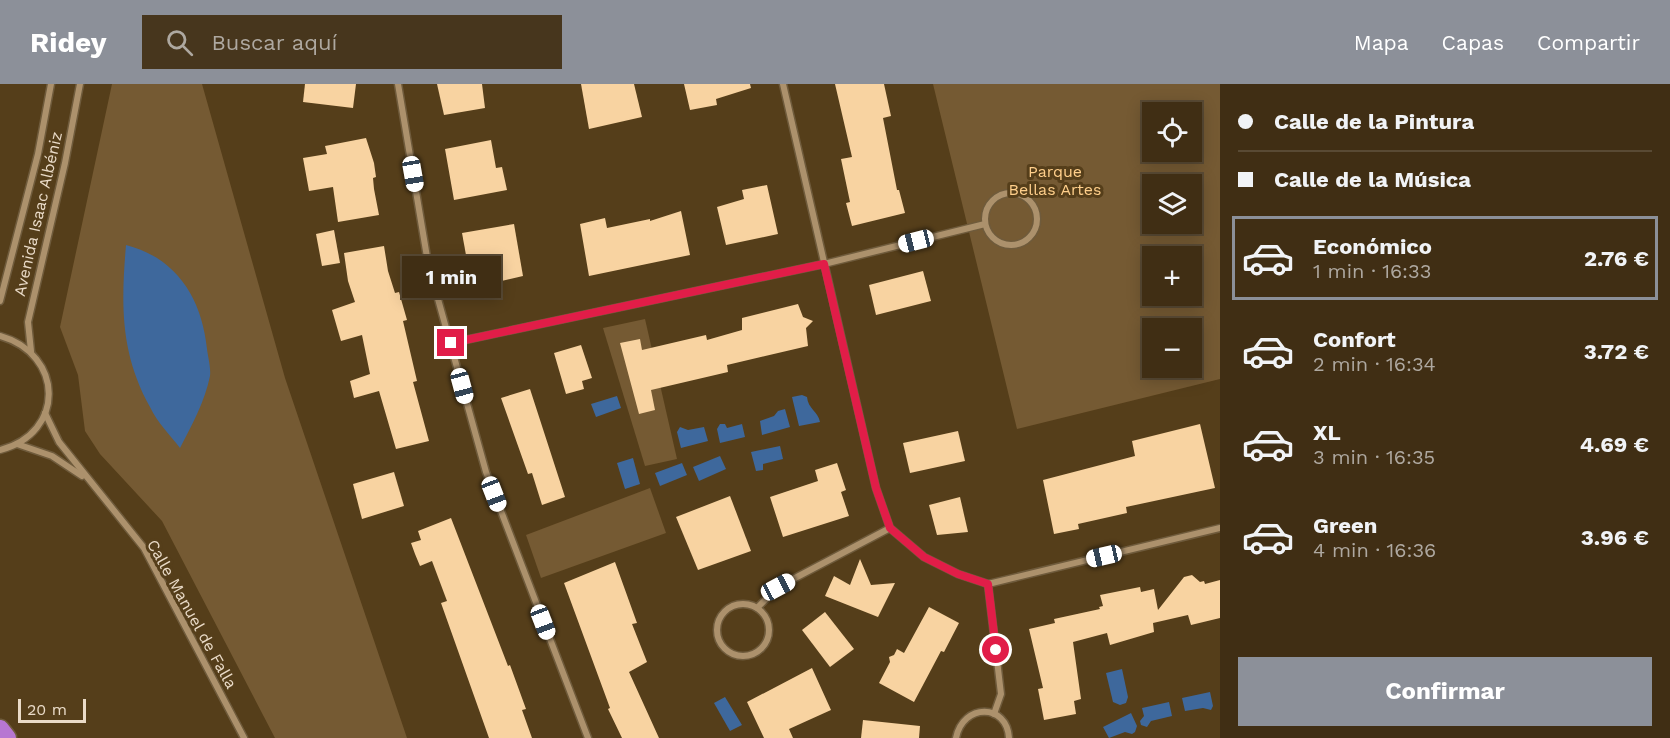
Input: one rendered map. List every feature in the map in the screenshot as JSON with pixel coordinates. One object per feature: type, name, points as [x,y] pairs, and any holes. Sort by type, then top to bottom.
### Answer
[{"type":"highway","points":[[0,729],[7,738]]},
{"type":"street","name":"Avenida Isaac Albéniz","points":[[0,301],[38,154],[51,84]]},
{"type":"street","name":"Avenida Isaac Albéniz","points":[[31,351],[28,322],[65,163],[80,84]]},
{"type":"street","points":[[398,84],[428,263],[486,472],[588,738]]},
{"type":"street","points":[[783,84],[876,488],[890,528],[924,557],[958,574],[988,584],[1220,528]]},
{"type":"street","points":[[1009,192],[1026,197],[1036,211],[1038,219],[1031,236],[1015,245],[996,241],[989,234],[985,224],[984,215],[992,199],[1009,192]]},
{"type":"street","points":[[451,343],[824,264],[985,224]]},
{"type":"street","points":[[0,336],[16,340],[31,351],[44,369],[49,391],[45,413],[34,431],[17,444],[0,450]]},
{"type":"street","name":"Calle Manuel de Falla","points":[[45,413],[59,442],[87,480],[144,548],[244,738]]},
{"type":"street","name":"Calle Manuel de Falla","points":[[17,444],[52,456],[87,480]]},
{"type":"street","points":[[757,608],[778,587],[890,528]]},
{"type":"street","points":[[988,584],[1001,694],[994,714]]},
{"type":"street","points":[[741,604],[757,608],[768,621],[770,630],[764,646],[747,657],[728,652],[721,645],[717,636],[720,616],[733,606],[741,604]]},
{"type":"street","points":[[956,738],[962,721],[985,711],[994,714],[1006,725],[1009,738]]},
{"type":"green space","points":[[112,84],[202,84],[285,378],[407,738],[275,738],[162,521],[100,454],[85,431],[78,375],[60,327]]},
{"type":"green space","name":"Parque Bellas Artes","points":[[933,84],[1220,84],[1220,379],[1017,429]]},
{"type":"green space","points":[[645,319],[677,459],[645,466],[603,328]]},
{"type":"green space","points":[[650,488],[666,533],[541,578],[526,535]]},
{"type":"water","points":[[126,245],[144,251],[173,270],[193,298],[204,331],[210,376],[201,404],[180,448],[153,413],[133,367],[123,308]]},
{"type":"water","points":[[802,395],[807,397],[820,422],[799,426],[792,397]]},
{"type":"water","points":[[617,396],[621,408],[596,417],[591,404]]},
{"type":"water","points":[[785,409],[790,427],[762,435],[760,421]]},
{"type":"water","points":[[720,424],[725,424],[727,428],[742,424],[745,437],[720,443],[717,429]]},
{"type":"water","points":[[680,427],[688,430],[704,427],[708,441],[681,448],[677,432]]},
{"type":"water","points":[[780,446],[783,459],[763,464],[763,470],[756,471],[751,452]]},
{"type":"water","points":[[720,456],[726,469],[699,481],[693,467]]},
{"type":"water","points":[[633,458],[640,484],[625,489],[617,463]]},
{"type":"water","points":[[682,463],[687,475],[660,486],[655,473]]},
{"type":"water","points":[[1122,669],[1128,697],[1126,703],[1120,705],[1113,702],[1106,673]]},
{"type":"water","points":[[1210,692],[1213,706],[1211,710],[1203,708],[1185,711],[1182,698]]},
{"type":"water","points":[[725,697],[742,725],[730,731],[714,703]]},
{"type":"water","points":[[1169,702],[1172,716],[1151,721],[1147,727],[1141,725],[1140,721],[1144,716],[1142,708]]},
{"type":"water","points":[[1131,713],[1137,726],[1135,732],[1132,734],[1125,732],[1109,738],[1103,727]]},
{"type":"building","points":[[305,84],[356,84],[353,108],[303,102]]},
{"type":"building","points":[[437,84],[482,84],[485,108],[444,115]]},
{"type":"building","points":[[581,84],[634,84],[642,117],[589,129]]},
{"type":"building","points":[[684,84],[750,84],[751,88],[716,99],[717,105],[690,110]]},
{"type":"building","points":[[835,84],[884,84],[891,116],[883,118],[897,190],[899,190],[905,213],[852,226],[846,203],[850,202],[841,159],[852,157]]},
{"type":"building","points":[[366,138],[374,163],[376,177],[373,178],[374,189],[379,215],[338,222],[333,187],[309,191],[303,158],[327,154],[325,146]]},
{"type":"building","points":[[491,140],[496,168],[502,167],[507,190],[454,200],[445,149]]},
{"type":"building","points":[[767,185],[778,234],[726,245],[717,207],[744,199],[742,190]]},
{"type":"building","points":[[681,211],[690,255],[589,276],[580,224],[605,218],[607,228],[650,219],[650,221]]},
{"type":"building","points":[[514,224],[523,276],[472,288],[462,233]]},
{"type":"building","points":[[334,230],[340,263],[322,266],[316,234]]},
{"type":"building","points":[[384,246],[388,271],[395,293],[399,292],[407,320],[403,321],[417,381],[413,382],[429,441],[396,449],[379,391],[354,398],[350,381],[370,374],[362,335],[341,341],[332,310],[355,302],[348,281],[344,253]]},
{"type":"building","points":[[923,271],[931,301],[876,315],[869,285]]},
{"type":"building","points":[[798,304],[803,317],[813,321],[806,328],[808,346],[727,365],[728,372],[651,390],[655,410],[639,414],[620,343],[640,339],[642,350],[706,335],[707,340],[742,330],[742,318]]},
{"type":"building","points":[[581,345],[592,378],[582,381],[584,389],[566,394],[554,353]]},
{"type":"building","points":[[530,389],[565,497],[542,505],[532,473],[528,474],[501,398]]},
{"type":"building","points":[[1200,424],[1215,488],[1126,507],[1127,513],[1078,524],[1079,529],[1054,534],[1043,480],[1135,456],[1132,441]]},
{"type":"building","points":[[958,431],[965,461],[910,473],[903,443]]},
{"type":"building","points":[[837,463],[846,490],[841,492],[849,516],[783,537],[770,497],[818,481],[815,470]]},
{"type":"building","points":[[394,472],[404,506],[362,519],[353,484]]},
{"type":"building","points":[[730,496],[751,551],[698,570],[676,517]]},
{"type":"building","points":[[960,497],[968,532],[937,535],[929,505]]},
{"type":"building","points":[[451,518],[508,666],[510,665],[526,709],[522,710],[532,738],[489,738],[441,603],[447,601],[432,561],[420,566],[415,554],[411,543],[421,540],[418,531]]},
{"type":"building","points":[[860,559],[871,585],[895,583],[878,617],[825,596],[834,576],[850,585]]},
{"type":"building","points":[[615,562],[637,623],[632,624],[647,662],[629,672],[659,738],[622,738],[608,709],[610,708],[564,583]]},
{"type":"building","points":[[1192,575],[1200,582],[1204,581],[1205,584],[1220,580],[1220,618],[1191,625],[1188,615],[1153,623],[1154,632],[1110,645],[1107,633],[1073,642],[1081,699],[1074,701],[1076,714],[1044,720],[1038,689],[1043,688],[1029,629],[1055,623],[1054,619],[1100,609],[1099,607],[1103,606],[1100,595],[1140,587],[1141,592],[1154,589],[1158,610],[1184,577]]},
{"type":"building","points":[[929,607],[959,623],[914,702],[879,683],[890,662],[889,657],[894,655],[897,649],[904,653]]},
{"type":"building","points":[[825,612],[854,649],[830,667],[802,630]]},
{"type":"building","points":[[812,668],[831,710],[789,729],[793,738],[764,738],[747,702]]},
{"type":"building","points":[[863,720],[920,726],[919,738],[861,738]]},
{"type":"route","points":[[451,343],[824,264],[876,488],[890,528],[924,557],[958,574],[988,584],[996,650]]}]
